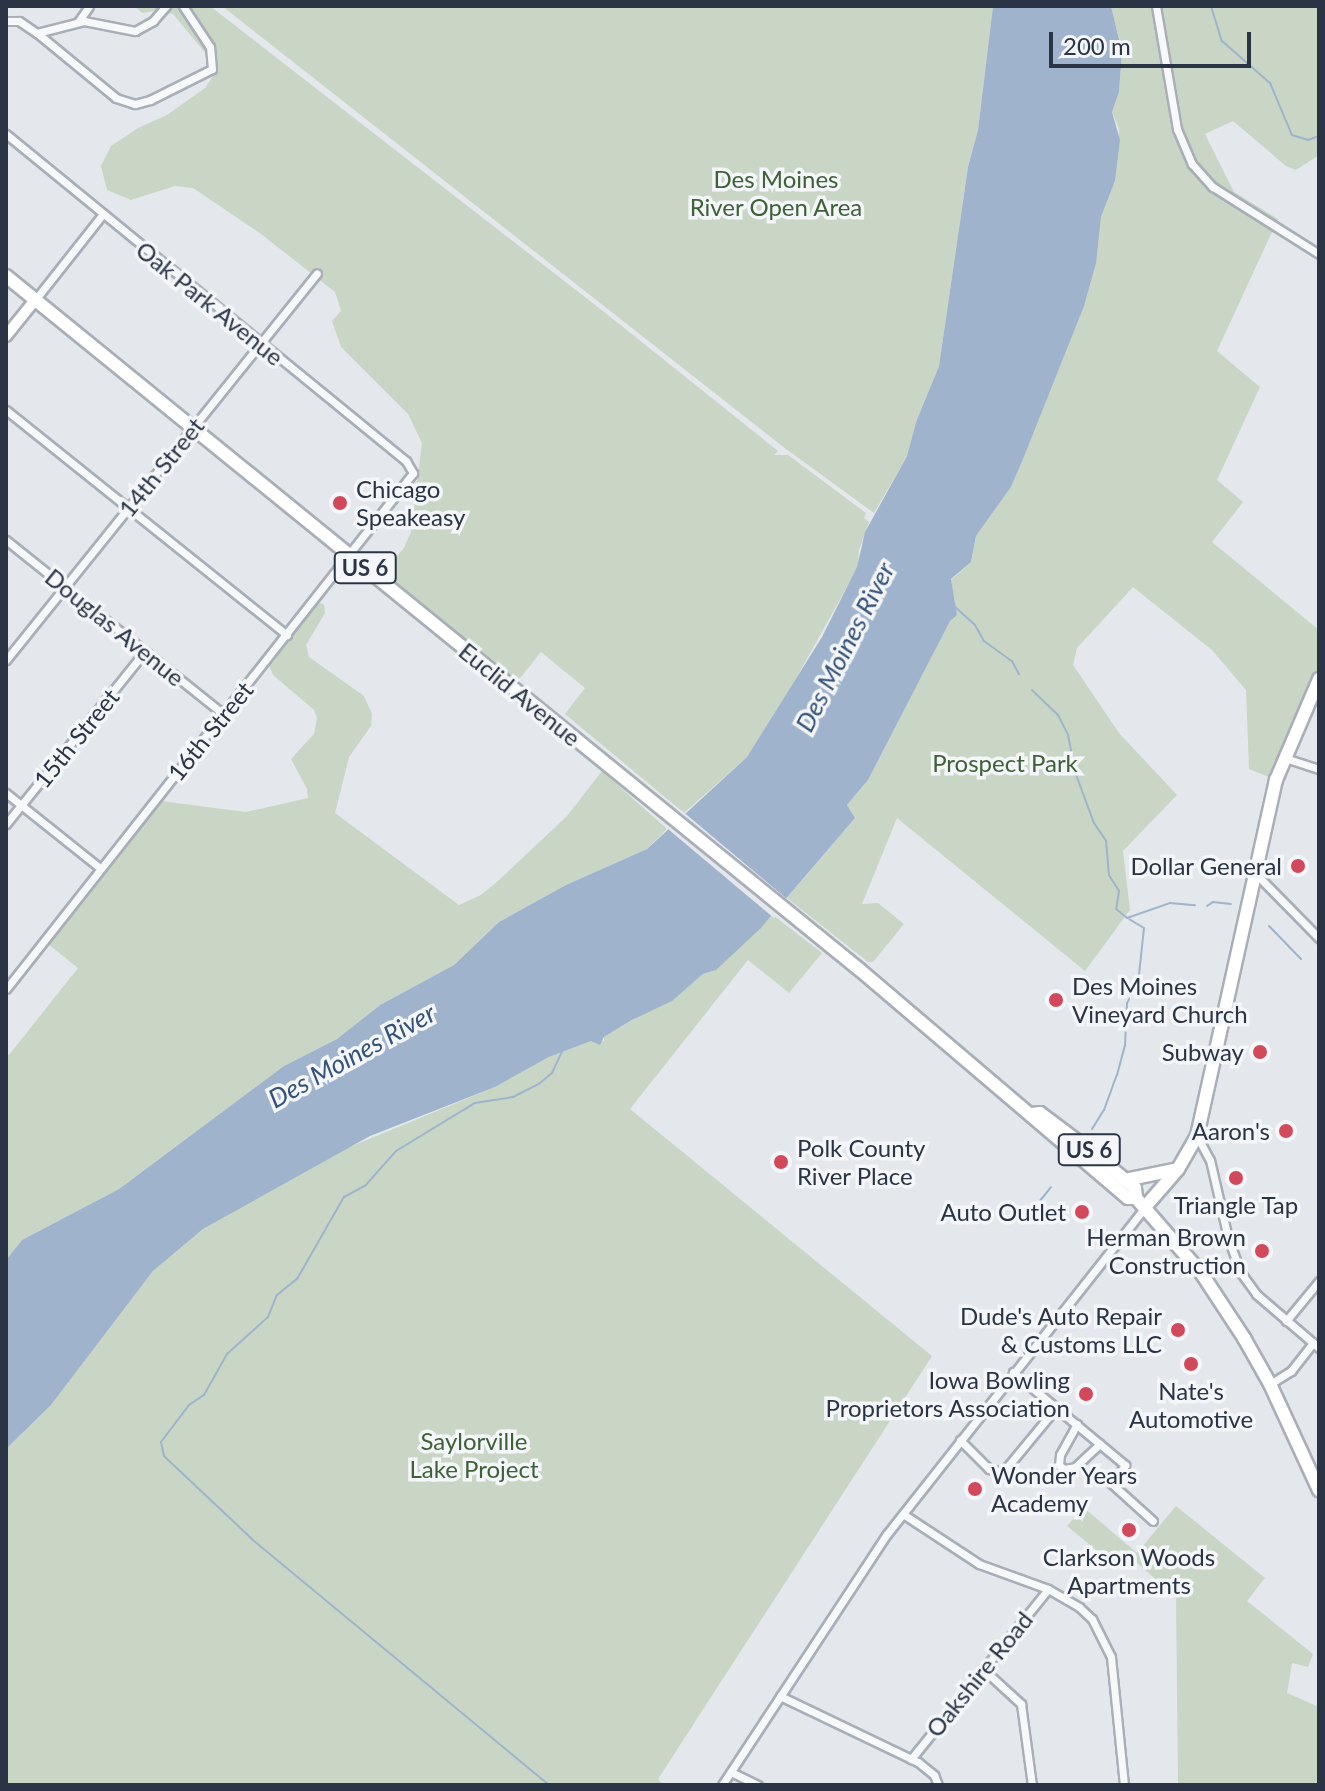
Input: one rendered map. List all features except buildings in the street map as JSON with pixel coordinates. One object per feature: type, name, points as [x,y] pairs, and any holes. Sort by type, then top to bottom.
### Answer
[{"type":"main road","name":"Euclid Avenue","points":[[6,276],[794,917],[1032,1114],[1034,1120],[1128,1198],[1140,1203]]},
{"type":"main road","points":[[6,336],[35,300]]},
{"type":"main road","points":[[1140,1203],[1178,1169],[1197,1136],[1283,757],[1319,679]]},
{"type":"main road","name":"Euclid Avenue","points":[[1032,1114],[1040,1113],[1135,1188],[1140,1203]]},
{"type":"main road","points":[[1125,1180],[1178,1169]]},
{"type":"main road","name":"US 6","points":[[1140,1203],[1202,1274],[1270,1384],[1319,1490]]},
{"type":"street","points":[[78,22],[89,6]]},
{"type":"street","points":[[37,33],[78,22],[135,31],[145,27],[166,6]]},
{"type":"street","points":[[6,21],[19,21],[116,98],[135,104],[212,69],[210,47],[183,6]]},
{"type":"street","points":[[1156,6],[1177,129],[1192,164],[1213,187],[1319,254]]},
{"type":"street","name":"Oak Park Avenue","points":[[6,134],[406,461],[413,473]]},
{"type":"street","points":[[35,300],[103,214]]},
{"type":"street","name":"14th Street","points":[[6,660],[317,273]]},
{"type":"street","points":[[6,410],[287,635]]},
{"type":"street","name":"16th Street","points":[[6,989],[413,473]]},
{"type":"street","name":"Douglas Avenue","points":[[6,540],[223,714]]},
{"type":"street","name":"15th Street","points":[[6,824],[145,651]]},
{"type":"street","points":[[1283,757],[1319,769]]},
{"type":"street","points":[[6,793],[100,868]]},
{"type":"street","points":[[1256,874],[1319,938]]},
{"type":"street","points":[[1197,1136],[1210,1160],[1236,1259],[1256,1294],[1316,1346],[1291,1371],[1270,1384]]},
{"type":"street","points":[[722,1785],[903,1514],[1140,1203]]},
{"type":"street","points":[[1286,1321],[1319,1281]]},
{"type":"street","points":[[1013,1372],[1125,1465],[1112,1484],[1153,1521]]},
{"type":"street","points":[[960,1440],[989,1469],[1003,1472],[1056,1408]]},
{"type":"street","points":[[1077,1424],[1060,1455],[1059,1465],[1064,1469],[1075,1467],[1100,1444]]},
{"type":"street","points":[[903,1514],[993,1571],[1048,1589],[1079,1607],[1092,1619],[1106,1642],[1124,1785]]},
{"type":"street","name":"Oakshire Road","points":[[911,1759],[1048,1589]]},
{"type":"street","points":[[983,1669],[1021,1704],[1032,1785]]},
{"type":"street","points":[[780,1696],[927,1767],[938,1785]]},
{"type":"street","points":[[731,1772],[758,1785]]},
{"type":"green space","points":[[134,6],[210,6],[608,315],[778,451],[774,455],[788,455],[866,513],[864,518],[869,522],[859,550],[858,567],[789,691],[747,757],[684,813],[565,714],[585,688],[541,652],[517,682],[383,573],[404,548],[411,532],[422,443],[408,414],[341,347],[332,321],[341,311],[335,292],[261,234],[193,188],[175,186],[131,200],[107,190],[101,166],[111,146],[138,128],[167,115],[205,88],[215,73],[207,55],[173,14],[142,13]]},
{"type":"green space","name":"Des Moines River Open Area","points":[[222,6],[993,6],[978,130],[968,167],[939,366],[916,422],[907,456],[874,513],[786,449]]},
{"type":"green space","name":"Prospect Park","points":[[1111,6],[1319,6],[1319,155],[1296,170],[1286,166],[1233,121],[1205,134],[1234,192],[1278,219],[1217,351],[1260,387],[1217,480],[1243,502],[1212,542],[1319,630],[1319,679],[1276,780],[1249,769],[1246,690],[1212,650],[1133,587],[1077,648],[1073,665],[1119,733],[1177,795],[1123,851],[1130,910],[1085,971],[897,818],[862,904],[878,903],[904,924],[873,962],[868,962],[787,898],[855,818],[847,805],[868,780],[950,620],[957,615],[951,580],[971,562],[976,536],[1011,487],[1068,341],[1101,217],[1115,181],[1119,129],[1112,112],[1119,92],[1122,52]]},
{"type":"green space","points":[[319,603],[324,604],[325,613],[306,645],[309,657],[364,696],[372,714],[371,726],[349,757],[335,813],[459,905],[481,895],[499,880],[567,816],[602,771],[667,829],[647,849],[566,885],[499,922],[454,965],[380,1005],[337,1039],[284,1066],[119,1189],[22,1240],[6,1260],[6,1054],[9,1055],[78,968],[48,944],[161,801],[246,812],[308,798],[307,789],[291,759],[314,734],[317,718],[314,710],[273,675],[269,665]]},
{"type":"green space","name":"Saylorville Lake Project","points":[[773,915],[822,953],[789,993],[748,960],[630,1109],[932,1356],[658,1779],[664,1785],[6,1785],[6,1449],[51,1405],[153,1271],[203,1229],[340,1151],[495,1087],[549,1057],[591,1041],[604,1041],[604,1037],[687,988],[703,974],[713,971]]},
{"type":"green space","points":[[1176,1506],[1265,1578],[1247,1601],[1313,1654],[1308,1667],[1292,1663],[1287,1693],[1319,1707],[1319,1785],[1178,1785],[1176,1597],[1129,1556],[1119,1569],[1067,1526],[1083,1507],[1137,1553]]},
{"type":"water","name":"Des Moines River","points":[[993,6],[1111,6],[1122,52],[1119,92],[1112,112],[1120,140],[1115,181],[1101,217],[1096,263],[1084,306],[1025,454],[1011,487],[976,536],[971,562],[951,579],[957,615],[950,621],[868,780],[847,805],[855,818],[761,928],[716,970],[703,974],[672,1001],[604,1037],[600,1045],[591,1041],[549,1057],[495,1087],[370,1136],[203,1229],[153,1271],[51,1405],[6,1449],[6,1260],[22,1240],[119,1189],[284,1066],[337,1039],[380,1005],[454,965],[499,922],[566,885],[647,849],[747,757],[822,637],[857,567],[865,532],[907,456],[916,422],[939,366],[968,167],[978,130]]},
{"type":"pier","points":[[681,810],[789,901],[774,918],[666,828]]},
{"type":"waterway","points":[[1211,6],[1222,41],[1270,83],[1292,135],[1308,140],[1319,136]]},
{"type":"waterway","points":[[955,607],[975,625],[984,641],[1012,661],[1019,674]]},
{"type":"waterway","points":[[1032,690],[1058,715],[1068,735],[1075,772],[1094,823],[1106,841],[1109,875],[1119,891],[1116,909],[1127,918],[1170,903],[1195,905]]},
{"type":"waterway","points":[[1207,906],[1213,902],[1231,904]]},
{"type":"waterway","points":[[1092,1129],[1104,1110],[1117,1075],[1125,1046],[1127,1003],[1138,984],[1144,928],[1129,919]]},
{"type":"waterway","points":[[1269,926],[1301,959]]},
{"type":"waterway","points":[[549,1785],[252,1539],[164,1456],[161,1442],[189,1405],[204,1395],[227,1354],[268,1317],[277,1295],[297,1279],[344,1197],[365,1186],[396,1151],[475,1103],[513,1097],[540,1083],[552,1073],[562,1052]]},
{"type":"waterway","points":[[1039,1202],[1051,1187]]},
{"type":"place","name":"Chicago Speakeasy","points":[[340,503]]},
{"type":"place","name":"Dollar General","points":[[1298,866]]},
{"type":"place","name":"Des Moines Vineyard Church","points":[[1056,1000]]},
{"type":"place","name":"Subway","points":[[1260,1052]]},
{"type":"place","name":"Aaron's","points":[[1286,1131]]},
{"type":"place","name":"Polk County River Place","points":[[781,1162]]},
{"type":"place","name":"Triangle Tap","points":[[1236,1178]]},
{"type":"place","name":"Auto Outlet","points":[[1082,1212]]},
{"type":"place","name":"Herman Brown Construction","points":[[1262,1251]]},
{"type":"place","name":"Dude's Auto Repair & Customs LLC","points":[[1178,1330]]},
{"type":"place","name":"Nate's Automotive","points":[[1191,1364]]},
{"type":"place","name":"Iowa Bowling Proprietors Association","points":[[1086,1394]]},
{"type":"place","name":"Wonder Years Academy","points":[[975,1489]]},
{"type":"place","name":"Clarkson Woods Apartments","points":[[1129,1530]]}]
